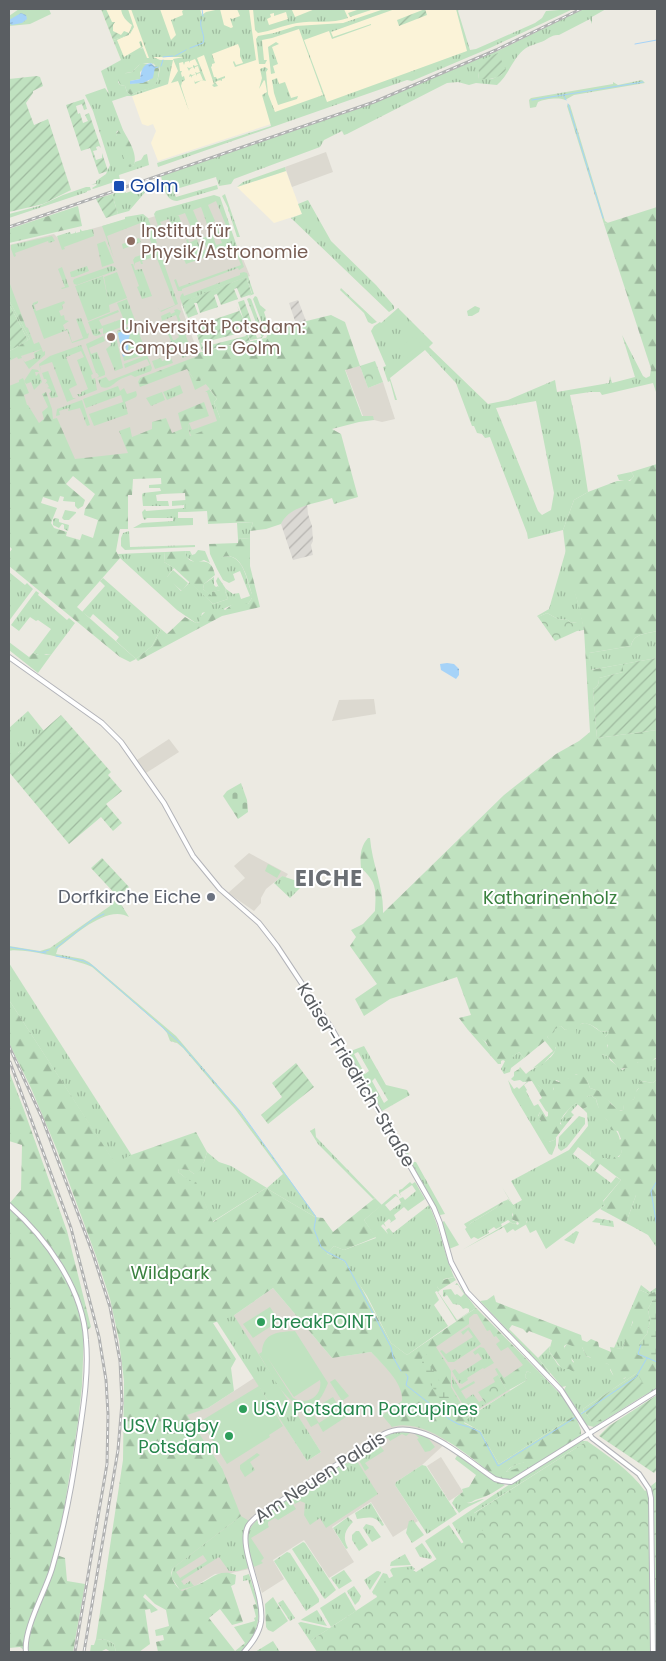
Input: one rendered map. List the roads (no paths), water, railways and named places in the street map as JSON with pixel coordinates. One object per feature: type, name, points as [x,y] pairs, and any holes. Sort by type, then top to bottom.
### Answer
[{"type":"street","name":"Kaiser-Friedrich-Straße","points":[[9,657],[91,715],[115,735],[164,804],[193,856],[220,889],[253,917],[277,946],[332,1029],[434,1208],[451,1262],[467,1292],[561,1390],[592,1438],[639,1474],[649,1489],[651,1498],[653,1652]]},
{"type":"street","points":[[9,1204],[37,1233],[62,1269],[79,1306],[86,1341],[85,1395],[65,1520],[51,1572],[28,1632],[26,1652]]},
{"type":"street","name":"Am Neuen Palais","points":[[244,1652],[258,1631],[262,1611],[246,1542],[248,1526],[256,1517],[384,1434],[406,1429],[422,1434],[443,1443],[502,1482],[511,1482],[657,1391]]},
{"type":"water","points":[[21,13],[26,15],[27,19],[22,23],[12,25],[9,23],[9,20]]},
{"type":"water","points":[[151,63],[155,67],[153,78],[143,83],[130,84],[130,81],[140,79],[144,67]]},
{"type":"water","points":[[125,330],[130,335],[128,350],[123,357],[118,333]]},
{"type":"water","points":[[440,664],[454,664],[459,669],[459,675],[456,679],[441,670]]},
{"type":"waterway","points":[[202,9],[203,16]]},
{"type":"waterway","points":[[190,48],[203,43],[204,37],[201,20]]},
{"type":"waterway","points":[[635,44],[657,40]]},
{"type":"waterway","points":[[175,56],[186,50]]},
{"type":"waterway","points":[[163,57],[173,56]]},
{"type":"waterway","points":[[161,66],[163,60]]},
{"type":"waterway","points":[[532,100],[643,82]]},
{"type":"waterway","points":[[564,96],[566,100]]},
{"type":"waterway","points":[[568,104],[603,218]]},
{"type":"waterway","points":[[56,948],[93,919],[104,914]]},
{"type":"waterway","points":[[9,947],[46,953]]},
{"type":"waterway","points":[[43,952],[49,950]]},
{"type":"waterway","points":[[56,956],[84,961],[93,966],[179,1042],[240,1111],[316,1217],[314,1229],[321,1247],[345,1261],[391,1347],[393,1357],[401,1371]]},
{"type":"waterway","points":[[657,1181],[651,1191],[657,1227]]},
{"type":"waterway","points":[[641,1345],[638,1354],[657,1362]]},
{"type":"waterway","points":[[581,1414],[636,1377],[647,1358]]},
{"type":"waterway","points":[[406,1374],[408,1377],[406,1385],[449,1419],[480,1432],[498,1466],[576,1417]]},
{"type":"railway","points":[[9,227],[374,102],[496,50],[581,9]]},
{"type":"railway","points":[[9,1046],[42,1118],[93,1254],[110,1307],[120,1361],[122,1403],[118,1450],[84,1652]]},
{"type":"railway","points":[[10,1062],[71,1228],[99,1337],[106,1380],[108,1414],[107,1464],[75,1652]]},
{"type":"place","name":"Golm","points":[[119,186]]},
{"type":"place","name":"Institut für Physik/Astronomie","points":[[131,241]]},
{"type":"place","name":"Universität Potsdam: Campus II - Golm","points":[[111,337]]},
{"type":"place","name":"Dorfkirche Eiche","points":[[211,897]]},
{"type":"place","name":"breakPOINT","points":[[261,1322]]},
{"type":"place","name":"USV Potsdam Porcupines","points":[[243,1409]]},
{"type":"place","name":"USV Rugby Potsdam","points":[[229,1436]]},
{"type":"district","name":"EICHE","points":[[329,878]]},
{"type":"park label","name":"Katharinenholz","points":[[550,898]]},
{"type":"park label","name":"Wildpark","points":[[170,1273]]}]
